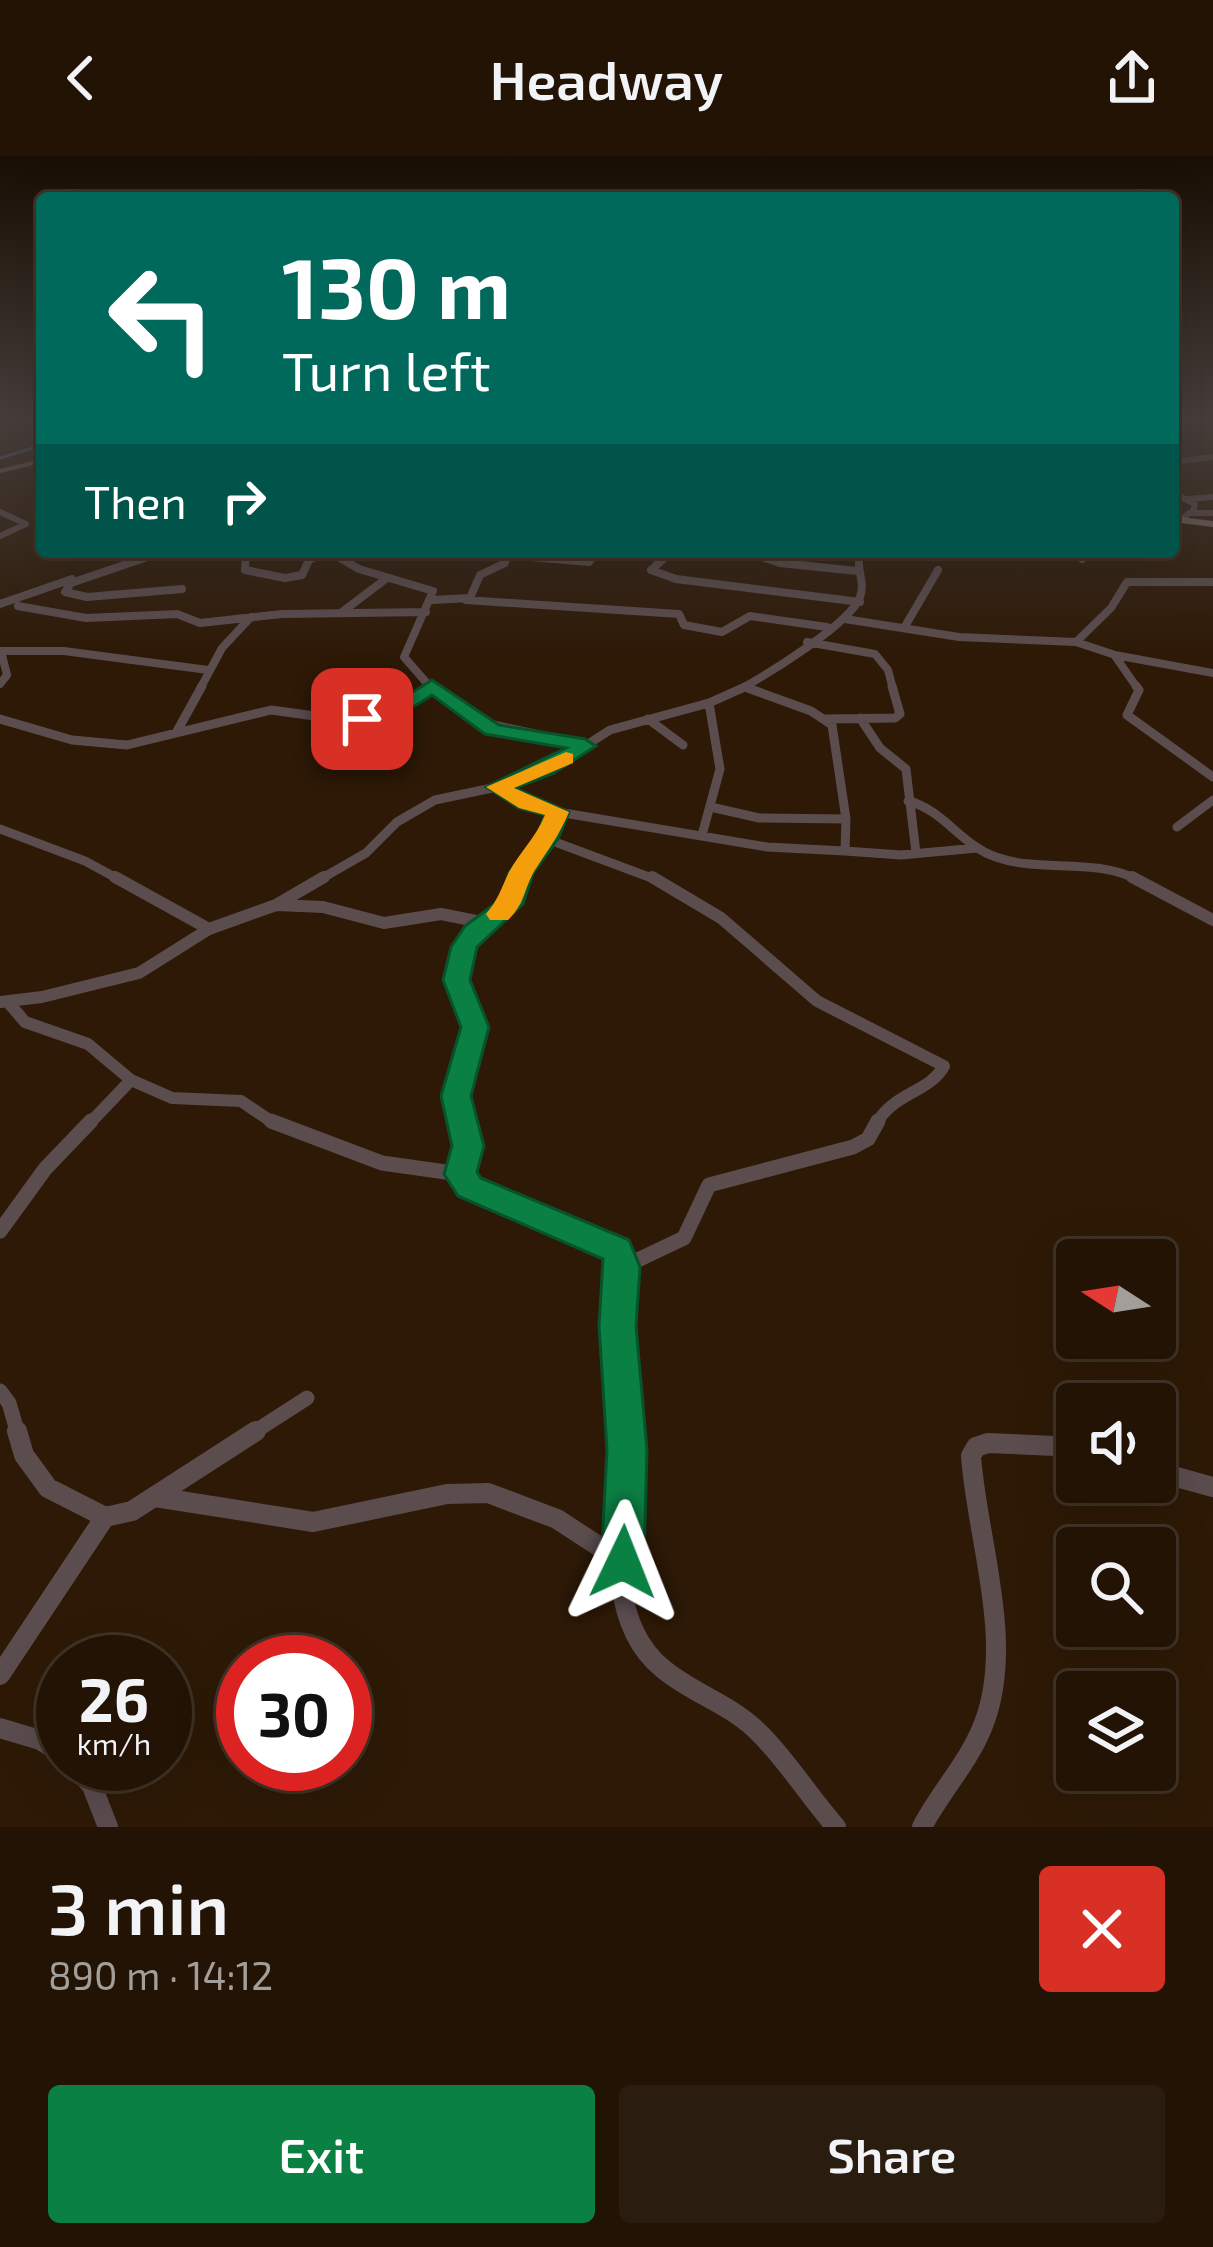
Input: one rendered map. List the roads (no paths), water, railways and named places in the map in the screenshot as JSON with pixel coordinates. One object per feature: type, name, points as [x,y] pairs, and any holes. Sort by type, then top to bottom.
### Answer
[{"type":"street","points":[[1180,496],[1197,507],[1193,512]]},
{"type":"street","points":[[1187,499],[1213,497]]},
{"type":"street","points":[[1179,518],[1193,512],[1213,513]]},
{"type":"street","points":[[0,536],[25,526],[3,515]]},
{"type":"street","points":[[1179,519],[1213,524]]},
{"type":"street","points":[[0,604],[140,558]]},
{"type":"street","points":[[243,558],[245,570],[285,578],[302,574],[311,558]]},
{"type":"street","points":[[339,558],[359,569],[433,591],[404,648],[404,657],[432,686],[493,730],[585,746]]},
{"type":"street","points":[[466,600],[481,575],[506,558]]},
{"type":"street","points":[[553,558],[589,562],[592,558]]},
{"type":"street","points":[[664,558],[651,570],[676,579],[860,602]]},
{"type":"street","points":[[765,558],[857,571]]},
{"type":"street","points":[[4,1002],[139,973],[209,929],[276,905],[366,853],[414,811],[435,800],[497,787],[547,768],[610,730],[709,703],[745,687],[827,627],[845,620],[860,602],[863,590],[857,571],[859,558]]},
{"type":"street","points":[[122,563],[71,583],[64,592],[87,598],[182,589]]},
{"type":"street","points":[[904,628],[938,570]]},
{"type":"street","points":[[342,612],[387,578]]},
{"type":"street","points":[[1076,642],[1111,608],[1127,582],[1213,582]]},
{"type":"street","points":[[432,600],[634,608],[679,614],[688,627],[725,632],[749,616],[788,617],[827,627]]},
{"type":"street","points":[[18,606],[66,617],[177,614],[200,623],[251,616],[426,612]]},
{"type":"street","points":[[176,733],[208,670],[251,616]]},
{"type":"street","points":[[845,620],[959,637],[1076,642],[1114,655],[1213,673]]},
{"type":"street","points":[[745,687],[825,718],[900,714],[882,660],[868,650],[806,642]]},
{"type":"street","points":[[0,684],[7,675],[1,651],[64,651],[208,670]]},
{"type":"street","points":[[1114,655],[1139,691],[1127,716],[1213,777]]},
{"type":"street","points":[[0,719],[72,740],[118,746],[271,710],[351,721],[407,704],[432,686]]},
{"type":"street","points":[[702,835],[715,808],[723,768],[709,703]]},
{"type":"street","points":[[825,718],[836,734],[845,851]]},
{"type":"street","points":[[860,718],[880,748],[906,769],[916,853]]},
{"type":"street","points":[[648,719],[683,746]]},
{"type":"street","points":[[497,787],[558,812],[767,847],[916,853],[977,848]]},
{"type":"street","points":[[1177,827],[1213,800]]},
{"type":"street","points":[[908,801],[925,805],[977,848],[1010,862],[1069,864],[1128,875],[1213,920]]},
{"type":"street","points":[[715,808],[759,818],[846,819]]},
{"type":"street","points":[[460,1174],[468,1146],[456,1096],[475,1027],[457,980],[464,947],[511,904],[521,873],[547,839],[558,812]]},
{"type":"street","points":[[0,830],[85,861],[209,929]]},
{"type":"street","points":[[547,839],[650,876],[721,919],[817,1001],[944,1066],[939,1075],[887,1104],[868,1138],[853,1147],[709,1185],[701,1192],[690,1231],[683,1239],[663,1253],[622,1267]]},
{"type":"street","points":[[276,905],[323,907],[384,923],[441,914],[486,923]]},
{"type":"street","points":[[4,1002],[25,1022],[88,1044],[131,1080],[172,1098],[250,1103],[277,1125],[382,1163],[460,1174],[483,1196],[617,1250],[622,1267],[617,1326],[627,1450],[623,1562],[628,1621],[654,1663],[750,1724],[836,1827]]},
{"type":"street","points":[[0,1232],[45,1169],[131,1080]]},
{"type":"street","points":[[0,1391],[10,1403],[24,1455],[48,1487],[105,1517],[132,1511],[307,1398]]},
{"type":"street","points":[[922,1827],[984,1724],[992,1694],[993,1657],[971,1456],[976,1447],[988,1443],[1056,1446]]},
{"type":"street","points":[[1176,1477],[1213,1487]]},
{"type":"street","points":[[155,1497],[314,1522],[446,1494],[488,1493],[556,1519],[623,1562]]},
{"type":"street","points":[[0,1675],[105,1517]]},
{"type":"street","points":[[0,1728],[36,1739]]},
{"type":"street","points":[[94,1791],[108,1827]]}]
